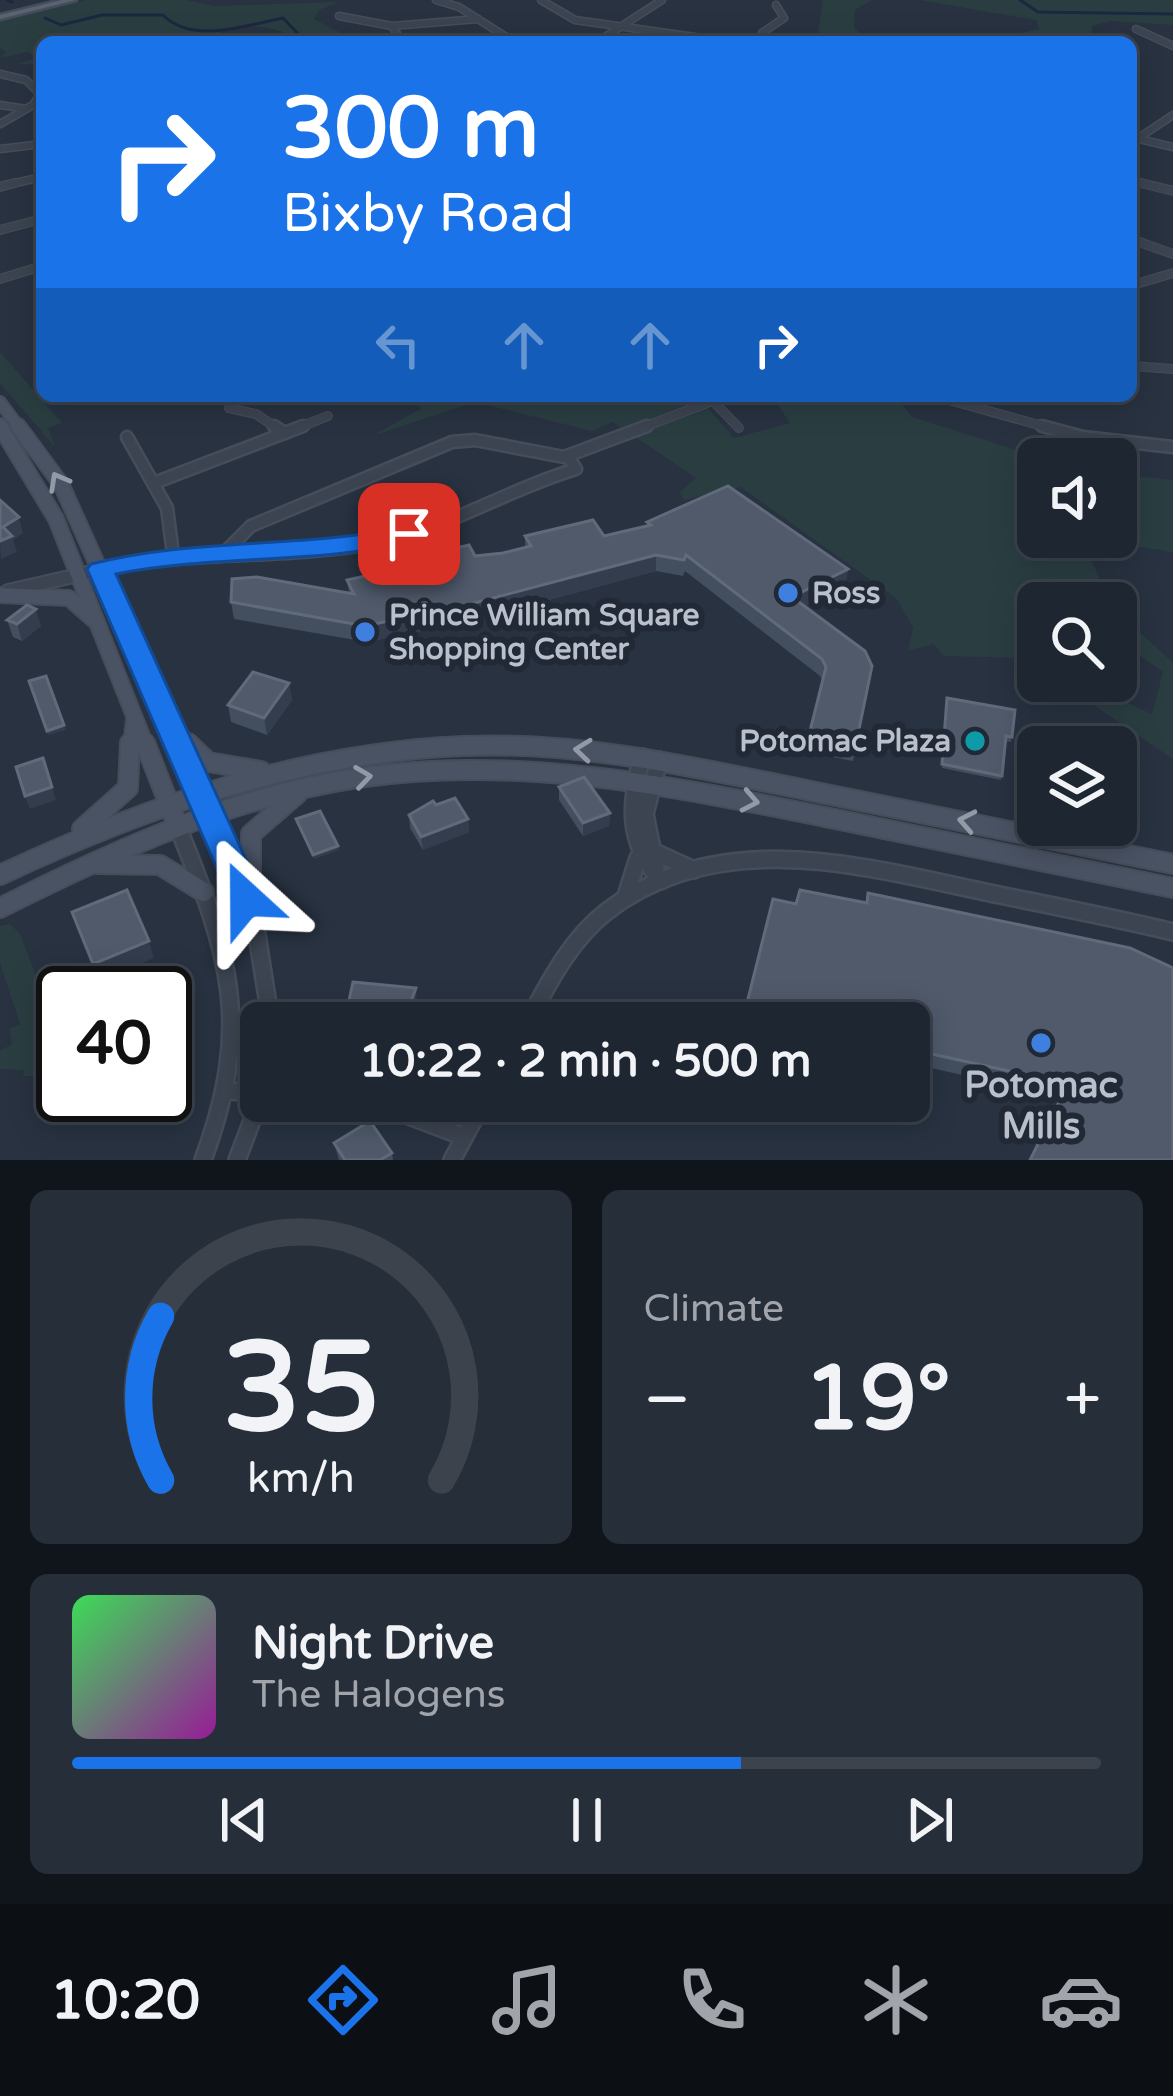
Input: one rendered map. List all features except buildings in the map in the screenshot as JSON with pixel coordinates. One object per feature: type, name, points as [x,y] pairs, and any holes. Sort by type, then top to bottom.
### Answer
[{"type":"main road","points":[[0,15],[53,0]]},
{"type":"main road","points":[[0,15],[72,0]]},
{"type":"main road","points":[[0,402],[44,455],[209,815]]},
{"type":"main road","points":[[0,426],[39,485],[80,575],[178,826]]},
{"type":"main road","points":[[0,590],[69,598],[96,622]]},
{"type":"main road","points":[[62,845],[127,788],[133,773],[128,742],[134,720]]},
{"type":"main road","points":[[170,728],[208,762],[278,772]]},
{"type":"main road","points":[[0,875],[62,845],[199,792],[376,753],[467,746],[651,759],[1168,862],[1168,887],[644,780],[487,767],[400,772],[308,787],[209,815],[87,865],[0,908]]},
{"type":"main road","points":[[251,910],[244,858],[251,835],[274,809],[308,787]]},
{"type":"main road","points":[[87,865],[160,865],[204,892]]},
{"type":"street","points":[[436,0],[467,8],[488,32],[498,36]]},
{"type":"street","points":[[541,0],[564,17],[683,36]]},
{"type":"street","points":[[607,36],[662,0]]},
{"type":"street","points":[[762,36],[784,18],[776,5]]},
{"type":"street","points":[[339,16],[392,26],[478,19]]},
{"type":"street","points":[[392,26],[398,36]]},
{"type":"street","points":[[1136,29],[1173,43]]},
{"type":"street","points":[[0,74],[36,88]]},
{"type":"street","points":[[0,124],[36,101]]},
{"type":"street","points":[[0,105],[28,109]]},
{"type":"street","points":[[1137,136],[1173,116]]},
{"type":"street","points":[[1137,139],[1173,147]]},
{"type":"street","points":[[0,149],[36,145]]},
{"type":"street","points":[[0,187],[36,178]]},
{"type":"street","points":[[1137,182],[1173,191]]},
{"type":"street","points":[[0,230],[36,221]]},
{"type":"street","points":[[1137,241],[1173,254]]},
{"type":"street","points":[[0,279],[36,268]]},
{"type":"street","points":[[1137,285],[1154,284],[1173,273]]},
{"type":"street","points":[[1137,366],[1173,369]]},
{"type":"street","points":[[226,551],[250,526],[456,441],[568,457],[700,402]]},
{"type":"street","points":[[714,402],[739,428]]},
{"type":"street","points":[[957,402],[1083,437],[1173,447]]},
{"type":"street","points":[[229,408],[256,414],[285,433]]},
{"type":"street","points":[[154,483],[328,416]]},
{"type":"street","points":[[128,437],[174,521],[173,554]]},
{"type":"street","points":[[0,590],[173,554],[290,551],[400,538],[526,482],[576,469],[568,457]]},
{"type":"street","points":[[651,759],[630,818],[643,854],[662,881]]},
{"type":"street","points":[[209,815],[251,910],[269,1002]]},
{"type":"street","points":[[178,826],[231,971],[233,1028],[226,1090],[203,1160]]},
{"type":"street","points":[[643,854],[695,870]]},
{"type":"street","points":[[540,1002],[580,938],[634,884],[643,854]]},
{"type":"street","points":[[619,903],[695,870],[758,859],[830,860],[1173,932]]},
{"type":"street","points":[[226,1090],[240,1092]]},
{"type":"street","points":[[237,1160],[251,1122]]},
{"type":"street","points":[[425,1122],[464,1137]]},
{"type":"street","points":[[452,1160],[472,1122]]},
{"type":"green space","points":[[85,0],[186,0],[214,6],[338,2],[319,10],[314,19],[347,36],[284,36],[264,27],[246,26],[213,36],[36,36],[36,58],[28,52],[0,58],[6,52],[0,48],[0,20]]},
{"type":"green space","points":[[823,0],[872,0],[855,10],[854,27],[862,36],[818,36]]},
{"type":"green space","points":[[919,0],[1173,0],[1173,25],[1110,21],[1092,26],[1096,36],[1006,36],[1039,29],[1036,20]]},
{"type":"green space","points":[[0,352],[36,393],[36,402],[44,402],[62,423],[48,428],[55,447],[0,383]]},
{"type":"green space","points":[[410,402],[475,402],[372,436],[422,408]]},
{"type":"green space","points":[[475,402],[703,402],[734,438],[790,423],[776,402],[900,402],[912,417],[1017,450],[1017,558],[1092,558],[1101,582],[1017,582],[1017,658],[944,656],[933,644],[908,651],[913,628],[897,599],[741,487],[684,500],[680,492],[696,478],[613,422],[592,431]]},
{"type":"green space","points":[[1137,476],[1173,480],[1173,552],[1137,547]]},
{"type":"green space","points":[[1137,630],[1173,663],[1173,759],[1137,735],[1137,726],[1124,726],[1089,702],[1125,702],[1152,714],[1163,672],[1137,653]]},
{"type":"green space","points":[[10,924],[20,934],[36,975],[36,1076],[23,1076],[25,1070],[0,1069],[0,1051],[12,1044],[9,1029],[20,1024],[0,963],[0,926]]},
{"type":"waterway","points":[[7,0],[12,2]]},
{"type":"waterway","points":[[1020,0],[1038,12],[1173,14]]},
{"type":"waterway","points":[[45,18],[61,25],[102,15],[163,15],[175,24],[204,31],[283,18],[300,36]]},
{"type":"place","name":"Ross","points":[[788,593]]},
{"type":"place","name":"Prince William Square Shopping Center","points":[[365,632]]},
{"type":"place","name":"Potomac Plaza","points":[[975,741]]},
{"type":"place","name":"Potomac Mills","points":[[1041,1043]]},
{"type":"route","points":[[246,899],[100,569],[173,554],[356,546],[409,534]]}]
